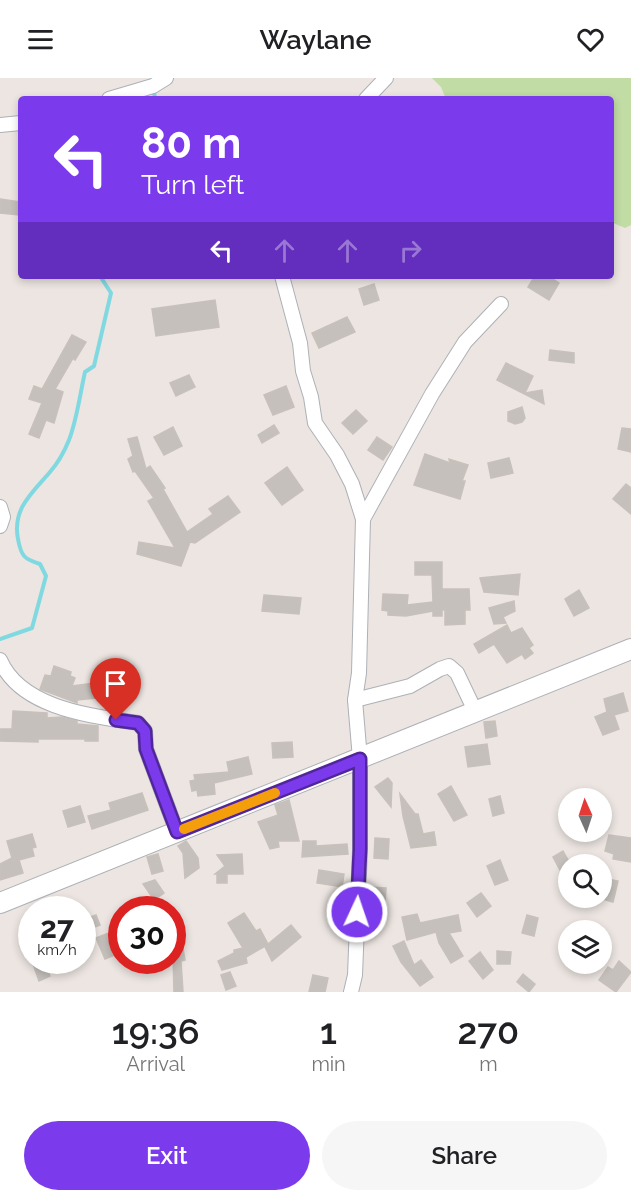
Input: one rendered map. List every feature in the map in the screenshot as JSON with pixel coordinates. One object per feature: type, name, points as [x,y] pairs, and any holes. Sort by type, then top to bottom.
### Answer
[{"type":"street","points":[[117,96],[153,86],[166,78]]},
{"type":"street","points":[[369,96],[386,78]]},
{"type":"street","points":[[0,125],[18,123]]},
{"type":"street","points":[[283,279],[300,343],[303,371],[311,397],[315,423],[337,455],[352,484],[363,519],[358,673],[355,700],[360,759],[360,849],[355,975],[351,992]]},
{"type":"street","points":[[363,519],[432,394],[465,342],[501,304]]},
{"type":"street","points":[[0,507],[3,517],[0,526]]},
{"type":"street","points":[[0,903],[631,649]]},
{"type":"street","points":[[0,660],[6,672],[26,690],[48,703],[72,712],[138,723],[145,731],[146,749],[177,832]]},
{"type":"street","points":[[355,700],[410,686],[449,666],[458,673],[476,713]]},
{"type":"green space","points":[[432,78],[631,78],[631,225],[625,228],[614,223],[614,96],[445,96],[441,87]]},
{"type":"building","points":[[0,199],[18,202],[18,215],[0,213]]},
{"type":"building","points":[[533,279],[553,279],[559,283],[549,300],[528,287]]},
{"type":"building","points":[[374,284],[379,300],[364,305],[359,289]]},
{"type":"building","points":[[215,300],[219,327],[156,336],[152,309]]},
{"type":"building","points":[[347,317],[355,332],[319,348],[312,333]]},
{"type":"building","points":[[72,335],[86,342],[75,360],[73,358],[55,389],[63,392],[54,423],[46,420],[39,438],[29,434],[42,403],[29,399],[34,386],[42,389]]},
{"type":"building","points":[[550,350],[574,353],[574,363],[549,360]]},
{"type":"building","points":[[506,363],[533,376],[525,393],[542,390],[544,404],[497,380]]},
{"type":"building","points":[[189,375],[195,387],[176,396],[170,383]]},
{"type":"building","points":[[286,386],[294,407],[273,415],[264,395]]},
{"type":"building","points":[[522,407],[525,418],[522,422],[515,424],[508,421],[508,412]]},
{"type":"building","points":[[356,410],[367,421],[353,434],[342,423]]},
{"type":"building","points":[[274,425],[279,433],[262,443],[258,435]]},
{"type":"building","points":[[173,427],[182,446],[164,455],[154,437]]},
{"type":"building","points":[[622,428],[631,429],[631,452],[618,449]]},
{"type":"building","points":[[137,437],[146,469],[150,466],[165,488],[163,489],[187,532],[213,514],[209,509],[228,496],[240,512],[195,543],[190,542],[181,566],[137,554],[139,542],[175,548],[148,501],[154,498],[135,471],[133,472],[128,459],[133,456],[128,439]]},
{"type":"building","points":[[377,437],[392,447],[383,460],[368,450]]},
{"type":"building","points":[[425,454],[450,463],[449,459],[468,465],[462,481],[465,481],[460,499],[414,485]]},
{"type":"building","points":[[509,458],[513,473],[491,478],[488,463]]},
{"type":"building","points":[[287,467],[303,490],[282,505],[265,483]]},
{"type":"building","points":[[626,484],[631,488],[631,514],[613,499]]},
{"type":"building","points":[[415,562],[442,562],[442,589],[469,589],[470,610],[465,610],[465,624],[445,625],[445,610],[442,610],[442,616],[433,616],[433,611],[406,616],[388,615],[388,611],[382,610],[383,594],[408,595],[407,605],[433,602],[432,575],[415,575]]},
{"type":"building","points":[[520,574],[518,595],[484,592],[480,578]]},
{"type":"building","points":[[579,590],[589,608],[574,616],[565,599]]},
{"type":"building","points":[[264,595],[301,598],[299,614],[262,611]]},
{"type":"building","points":[[514,601],[515,611],[503,617],[506,623],[494,624],[489,608]]},
{"type":"building","points":[[507,625],[511,633],[522,628],[533,645],[529,648],[533,653],[525,659],[522,654],[507,663],[494,644],[479,653],[474,644]]},
{"type":"building","points":[[54,666],[71,672],[70,676],[75,678],[72,686],[94,683],[96,698],[77,700],[77,703],[40,689],[45,675],[51,676]]},
{"type":"building","points":[[623,693],[628,711],[614,715],[619,729],[603,735],[595,717],[607,712],[604,699]]},
{"type":"building","points":[[13,711],[47,713],[47,718],[62,717],[77,721],[77,724],[98,726],[98,741],[38,739],[38,742],[0,741],[0,729],[12,729]]},
{"type":"building","points":[[495,721],[497,736],[486,738],[484,722]]},
{"type":"building","points":[[292,742],[293,757],[273,758],[272,743]]},
{"type":"building","points":[[487,744],[490,764],[468,767],[465,747]]},
{"type":"building","points":[[248,757],[252,774],[214,783],[215,794],[198,796],[197,790],[192,791],[190,781],[195,780],[194,775],[229,772],[227,762]]},
{"type":"building","points":[[388,778],[392,783],[391,807],[375,787]]},
{"type":"building","points":[[451,786],[467,815],[454,821],[438,794]]},
{"type":"building","points":[[142,793],[148,810],[92,829],[88,816],[111,810],[109,803]]},
{"type":"building","points":[[400,794],[415,814],[418,814],[423,834],[434,832],[436,845],[411,848]]},
{"type":"building","points":[[500,796],[504,813],[493,816],[489,799]]},
{"type":"building","points":[[289,800],[299,841],[278,841],[279,847],[270,849],[258,822],[278,815],[275,805]]},
{"type":"building","points":[[80,806],[85,822],[68,827],[63,811]]},
{"type":"building","points":[[32,834],[36,847],[32,848],[34,856],[19,860],[23,873],[0,880],[0,864],[12,858],[7,841]]},
{"type":"building","points":[[612,835],[631,838],[631,862],[613,859],[614,854],[605,851],[607,842],[612,842]]},
{"type":"building","points":[[375,838],[389,839],[388,859],[374,858]]},
{"type":"building","points":[[186,841],[198,858],[199,868],[185,878],[183,853],[178,846]]},
{"type":"building","points":[[303,841],[316,841],[316,846],[347,844],[348,854],[302,857]]},
{"type":"building","points":[[158,854],[163,871],[152,874],[147,857]]},
{"type":"building","points":[[242,854],[243,874],[227,874],[227,883],[217,883],[217,874],[215,874],[225,866],[217,855]]},
{"type":"building","points":[[558,854],[558,866],[553,857]]},
{"type":"building","points":[[500,860],[508,880],[495,885],[487,866]]},
{"type":"building","points":[[319,870],[344,874],[342,887],[317,883]]},
{"type":"building","points":[[155,880],[164,893],[160,896],[151,896],[143,884]]},
{"type":"building","points":[[612,880],[618,881],[612,902]]},
{"type":"building","points":[[368,887],[386,888],[385,904],[367,903]]},
{"type":"building","points":[[481,893],[491,906],[477,917],[467,903]]},
{"type":"building","points":[[244,913],[256,931],[260,929],[268,944],[291,925],[301,937],[272,961],[265,947],[267,945],[246,957],[247,963],[222,970],[218,961],[234,953],[234,950],[243,948],[228,923]]},
{"type":"building","points":[[417,914],[420,923],[458,915],[461,931],[449,933],[463,956],[451,963],[439,943],[436,932],[407,940],[402,917]]},
{"type":"building","points":[[96,915],[100,925],[96,927]]},
{"type":"building","points":[[527,915],[538,918],[534,936],[522,933]]},
{"type":"building","points":[[108,933],[108,958],[105,959],[96,938]]},
{"type":"building","points":[[404,941],[414,965],[421,960],[433,977],[420,986],[401,962],[393,946]]},
{"type":"building","points":[[497,951],[511,952],[510,964],[497,964]]},
{"type":"building","points":[[480,952],[493,970],[483,979],[469,961]]},
{"type":"building","points":[[619,961],[631,972],[616,992],[599,980],[603,974],[612,974]]},
{"type":"building","points":[[230,972],[236,986],[226,990],[221,975]]},
{"type":"building","points":[[37,974],[49,974],[50,976],[39,981]]},
{"type":"building","points":[[174,974],[182,974],[183,992],[174,992]]},
{"type":"building","points":[[523,974],[535,984],[529,992],[517,982]]},
{"type":"building","points":[[313,975],[328,978],[325,992],[309,992]]},
{"type":"waterway","points":[[152,78],[155,96]]},
{"type":"waterway","points":[[0,639],[32,628],[46,576],[40,564],[27,558],[20,549],[18,519],[25,502],[58,461],[72,432],[85,372],[94,366],[111,293],[102,279]]},
{"type":"slow traffic","points":[[184,829],[275,793]]},
{"type":"route","points":[[116,720],[138,723],[145,731],[146,749],[177,832],[360,759],[357,912]]}]
